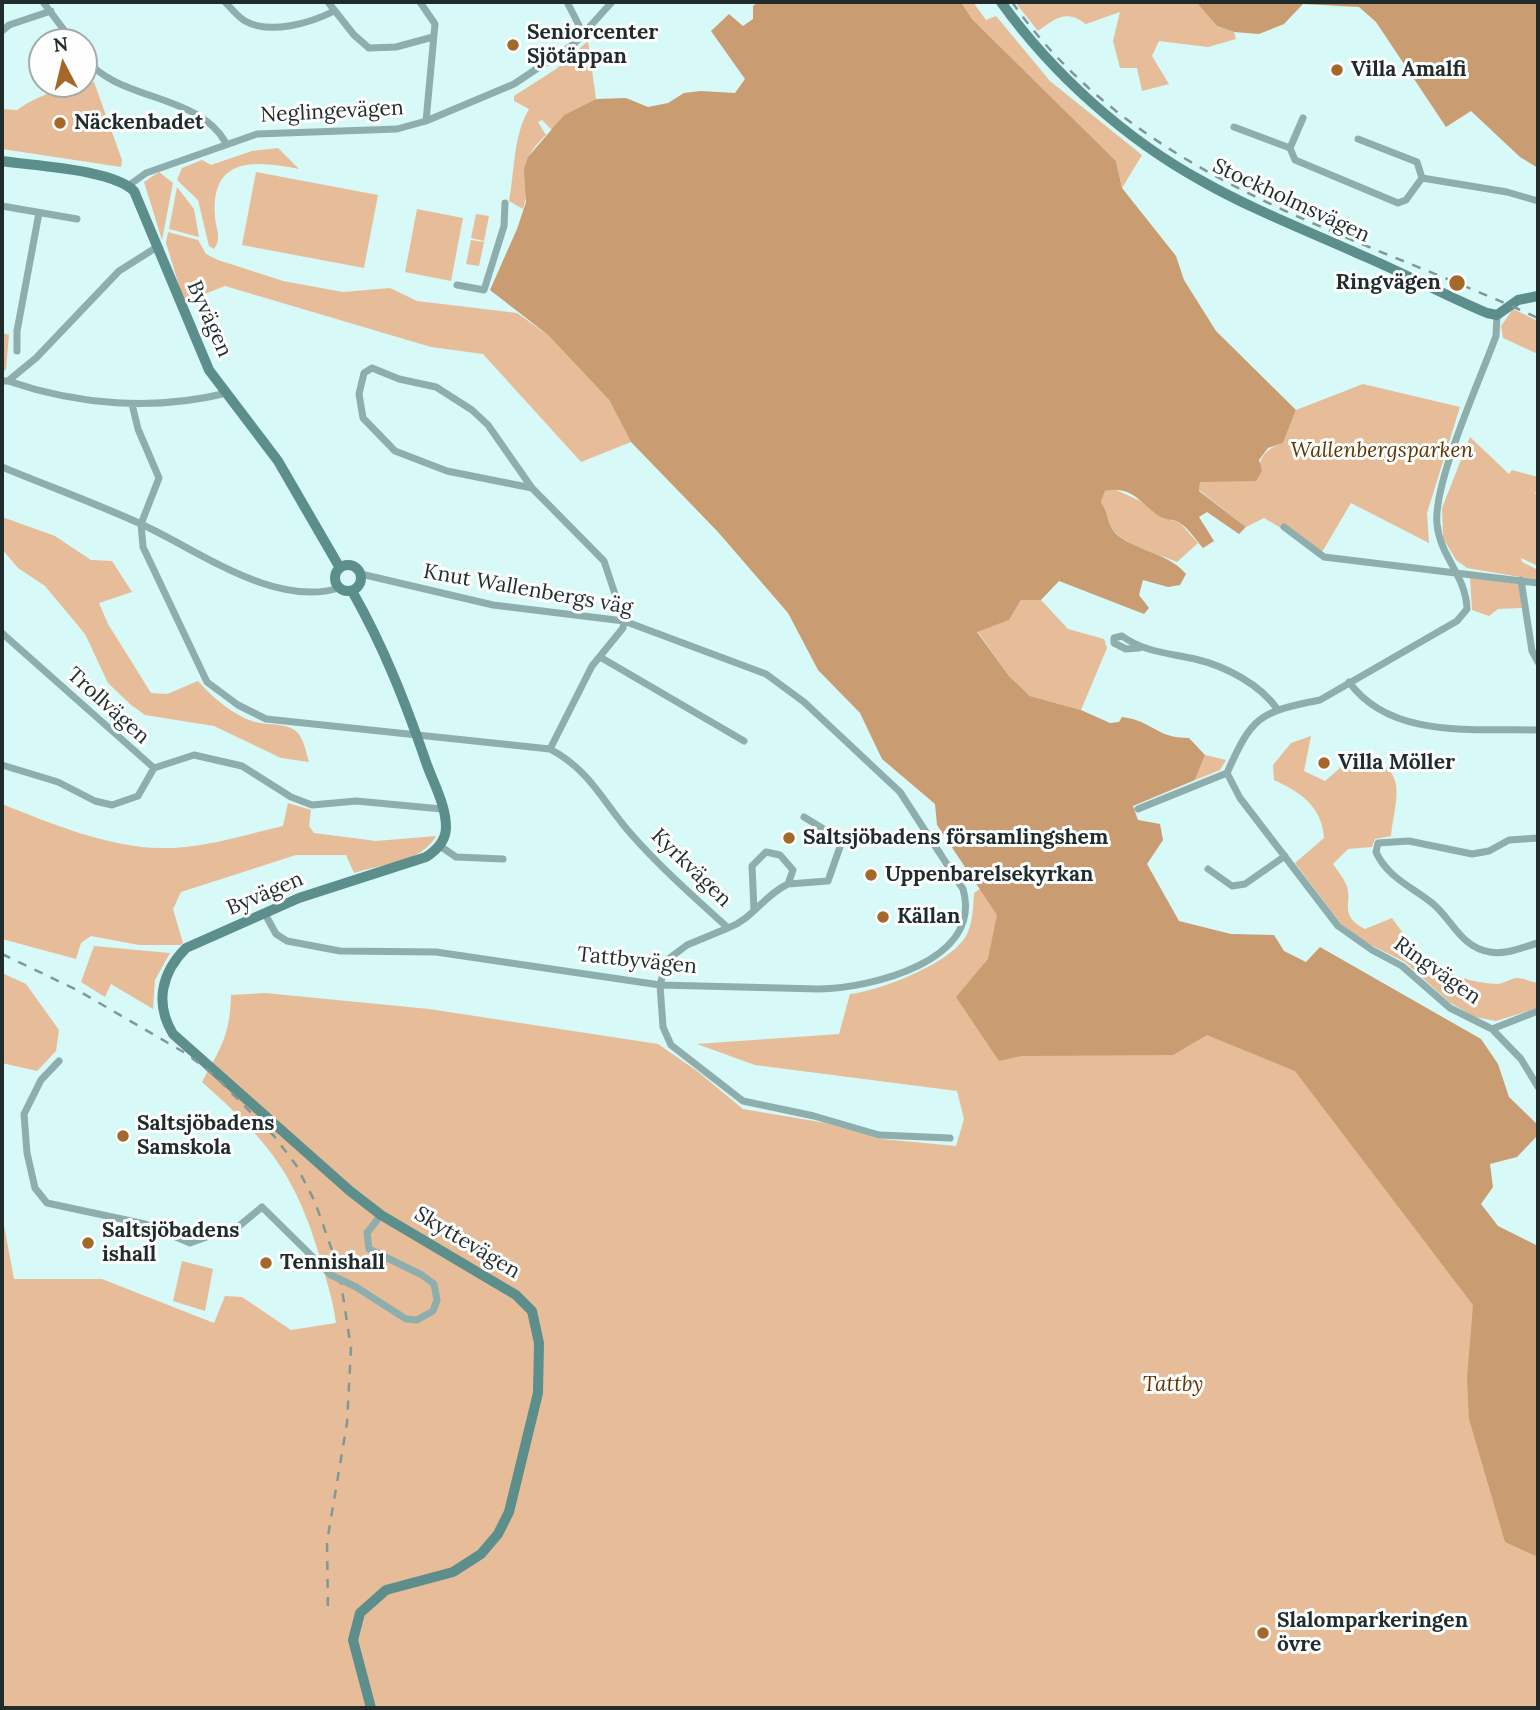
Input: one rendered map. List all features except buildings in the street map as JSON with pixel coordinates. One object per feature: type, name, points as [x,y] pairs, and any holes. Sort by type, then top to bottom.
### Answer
[{"type":"street","points":[[43,2],[63,28]]},
{"type":"street","points":[[225,2],[243,20],[266,26],[304,23],[334,11]]},
{"type":"street","points":[[328,2],[369,48],[396,47],[433,37]]},
{"type":"street","points":[[420,2],[434,20],[426,121]]},
{"type":"street","points":[[567,2],[584,35]]},
{"type":"street","name":"Neglingevägen","points":[[128,186],[146,173],[226,143],[267,132],[397,129],[426,121],[508,88],[584,35],[612,2]]},
{"type":"street","name":"Stockholmsvägen","points":[[1001,2],[1033,45],[1076,89],[1157,152],[1200,180],[1432,290],[1497,315]]},
{"type":"street","points":[[2,31],[9,25],[51,11]]},
{"type":"street","points":[[98,70],[104,75],[212,123],[226,143]]},
{"type":"street","points":[[1303,118],[1290,148],[1295,160],[1398,203],[1406,201],[1422,178]]},
{"type":"street","points":[[1234,127],[1290,148]]},
{"type":"street","points":[[1358,139],[1417,162],[1422,178]]},
{"type":"street","points":[[2,160],[95,175],[128,186]]},
{"type":"street","points":[[1422,178],[1507,192],[1538,201]]},
{"type":"street","name":"Byvägen","points":[[128,186],[139,201],[196,345],[209,370],[278,461],[340,568]]},
{"type":"street","points":[[457,285],[484,290],[504,226],[505,203]]},
{"type":"street","points":[[2,206],[77,219]]},
{"type":"street","points":[[17,351],[17,331],[39,213]]},
{"type":"street","points":[[5,381],[69,326],[119,271],[157,247]]},
{"type":"street","points":[[1138,809],[1227,773],[1245,732],[1256,721],[1278,710],[1320,700],[1457,621],[1466,609],[1458,572],[1440,542],[1436,502],[1496,336],[1497,315],[1524,298],[1538,296]]},
{"type":"street","points":[[532,488],[447,471],[395,451],[363,418],[359,394],[364,373],[372,368],[399,379],[424,382],[472,410],[488,425],[532,488],[604,561],[624,621],[623,628],[579,690],[550,749]]},
{"type":"street","points":[[5,381],[67,398],[132,404],[227,393]]},
{"type":"street","points":[[132,404],[138,429],[159,478],[141,524]]},
{"type":"street","points":[[2,467],[141,524],[259,581],[309,594],[339,588],[352,591],[380,640],[416,733],[446,827],[440,845],[456,857],[503,859]]},
{"type":"street","name":"Kyrkvägen","points":[[141,524],[141,535],[151,569],[201,671],[221,694],[266,719],[550,749],[579,767],[631,834],[728,928],[675,951],[663,969],[660,985],[663,1027],[671,1045],[743,1101],[814,1115],[879,1135],[950,1138]]},
{"type":"street","points":[[1284,527],[1324,557],[1538,583]]},
{"type":"street","points":[[339,588],[335,577],[340,568],[353,566],[361,574],[361,583],[352,591]]},
{"type":"street","name":"Knut Wallenbergs väg","points":[[361,574],[493,605],[624,621],[766,674],[791,691],[900,792],[963,889]]},
{"type":"street","points":[[1521,580],[1532,651],[1538,662]]},
{"type":"street","name":"Trollvägen","points":[[2,633],[154,768],[194,755],[242,766],[291,797],[312,805],[356,801],[442,809]]},
{"type":"street","points":[[1139,648],[1198,660],[1230,671],[1265,695],[1278,710]]},
{"type":"street","points":[[600,657],[744,741]]},
{"type":"street","points":[[1349,682],[1366,702],[1414,724],[1461,730],[1538,730]]},
{"type":"street","points":[[2,765],[58,782],[95,801],[112,805],[138,796],[154,768]]},
{"type":"street","name":"Ringvägen","points":[[1227,773],[1240,797],[1338,926],[1372,950],[1402,966],[1450,1008],[1492,1029],[1521,1059],[1538,1087]]},
{"type":"street","points":[[728,928],[743,921],[768,895],[788,884],[828,881],[841,844],[840,839],[804,817]]},
{"type":"street","points":[[1538,838],[1509,840],[1489,851],[1472,854],[1409,841],[1390,840],[1378,844],[1376,852],[1389,872],[1435,905],[1457,933],[1473,946],[1489,952],[1505,952],[1538,943]]},
{"type":"street","name":"Byvägen","points":[[168,1026],[162,990],[172,962],[186,948],[299,898],[426,857],[440,845]]},
{"type":"street","points":[[754,910],[750,876],[757,857],[765,852],[780,855],[793,870],[788,884]]},
{"type":"street","points":[[1208,869],[1232,887],[1245,884],[1285,856]]},
{"type":"street","name":"Tattbyvägen","points":[[265,914],[276,934],[302,944],[366,952],[436,953],[660,985],[845,989],[881,980],[925,962],[951,943],[965,918],[967,903],[963,889]]},
{"type":"street","points":[[1492,1029],[1538,1011]]},
{"type":"street","name":"Skyttevägen","points":[[168,1026],[179,1041],[381,1215],[516,1295],[532,1311],[539,1343],[538,1393],[509,1512],[498,1534],[481,1554],[453,1572],[386,1590],[365,1606],[356,1622],[353,1640],[355,1658],[371,1708]]},
{"type":"street","points":[[59,1061],[40,1080],[24,1114],[35,1188],[47,1203],[145,1224],[190,1244],[218,1233],[233,1231],[262,1207],[331,1275],[356,1287],[406,1319],[421,1318],[435,1308],[437,1297],[434,1284],[422,1275],[371,1252],[367,1246],[368,1229],[381,1215]]},
{"type":"green space","points":[[961,2],[973,2],[986,20],[996,16],[1050,81],[1142,155],[1122,188],[1116,161],[972,19]]},
{"type":"green space","points":[[1015,2],[1196,2],[1217,26],[1234,32],[1236,39],[1208,47],[1159,41],[1152,56],[1169,84],[1142,91],[1137,68],[1120,68],[1113,41],[1120,12],[1086,24],[1073,17],[1061,17],[1038,31]]},
{"type":"green space","points":[[588,41],[596,99],[564,115],[552,130],[542,120],[538,122],[546,135],[529,156],[523,209],[509,201],[517,142],[529,109],[514,101],[514,96],[556,69]]},
{"type":"green space","points":[[98,93],[122,160],[121,167],[2,149],[2,109],[17,110],[35,99],[98,98]]},
{"type":"green space","points":[[278,148],[299,169],[253,164],[228,172],[220,182],[215,197],[218,241],[214,249],[209,246],[198,200],[177,180],[182,168],[202,160],[211,165],[252,151]]},
{"type":"green space","points":[[159,172],[173,183],[162,240],[144,182]]},
{"type":"green space","points":[[256,172],[378,195],[364,268],[242,245]]},
{"type":"green space","points":[[177,187],[194,209],[199,237],[169,229]]},
{"type":"green space","points":[[417,209],[463,218],[451,281],[405,272]]},
{"type":"green space","points":[[476,214],[489,216],[484,241],[471,238]]},
{"type":"green space","points":[[168,232],[198,240],[206,254],[218,260],[283,281],[343,292],[390,288],[417,301],[517,313],[548,335],[609,400],[631,442],[581,462],[483,354],[431,347],[225,286],[184,302],[166,243]]},
{"type":"green space","points":[[471,240],[484,242],[479,266],[466,264]]},
{"type":"green space","points":[[1513,309],[1538,321],[1538,354],[1503,338],[1501,326]]},
{"type":"green space","points":[[2,333],[9,335],[6,369],[2,373]]},
{"type":"green space","name":"Wallenbergsparken","points":[[1363,384],[1460,407],[1427,513],[1429,543],[1351,503],[1322,552],[1264,518],[1246,527],[1199,490],[1200,481],[1256,481],[1263,457],[1270,449],[1283,443],[1296,410]]},
{"type":"green space","points":[[1470,437],[1509,474],[1512,470],[1538,477],[1538,489],[1535,493],[1538,498],[1538,566],[1521,558],[1522,562],[1538,570],[1538,580],[1467,568],[1456,560],[1443,538],[1442,508]]},
{"type":"green space","points":[[1114,489],[1149,505],[1158,515],[1180,523],[1198,543],[1177,562],[1123,539],[1111,527],[1101,501],[1105,491]]},
{"type":"green space","points":[[2,517],[55,536],[91,560],[112,561],[132,592],[99,603],[108,624],[151,693],[167,694],[198,681],[237,714],[257,722],[286,726],[296,731],[303,742],[309,762],[281,758],[214,726],[145,715],[131,705],[108,683],[85,634],[45,586],[18,568],[2,549]]},
{"type":"green space","points":[[1470,578],[1520,584],[1522,608],[1498,609],[1489,616],[1472,610]]},
{"type":"green space","points":[[1021,600],[1041,600],[1068,629],[1104,639],[1107,648],[1081,710],[1030,696],[1009,676],[977,631],[1009,620]]},
{"type":"green space","points":[[1311,736],[1304,771],[1325,781],[1356,754],[1385,767],[1393,775],[1396,784],[1391,836],[1375,839],[1372,847],[1348,849],[1333,864],[1346,884],[1351,919],[1365,929],[1392,918],[1424,956],[1463,978],[1497,984],[1517,978],[1538,983],[1538,1008],[1496,1021],[1475,1017],[1449,1002],[1405,962],[1367,943],[1341,924],[1295,863],[1324,838],[1319,817],[1301,795],[1274,780],[1273,765],[1291,743]]},
{"type":"green space","points":[[1205,755],[1226,760],[1220,770],[1195,780]]},
{"type":"green space","points":[[288,803],[311,810],[309,826],[314,833],[376,841],[436,836],[421,852],[411,857],[354,873],[346,855],[296,855],[181,892],[173,909],[183,943],[181,945],[139,945],[91,936],[81,943],[76,959],[2,939],[2,804],[101,839],[141,847],[176,848],[207,844],[283,826]]},
{"type":"green space","name":"Tattby","points":[[981,888],[1257,991],[1538,1380],[1538,1708],[2,1708],[2,1215],[14,1279],[102,1279],[214,1323],[225,1296],[242,1297],[291,1330],[336,1323],[330,1292],[311,1231],[290,1182],[262,1142],[202,1082],[226,1031],[231,995],[265,993],[429,1009],[658,1044],[697,1071],[743,1109],[826,1123],[882,1139],[956,1146],[964,1119],[957,1091],[755,1065],[697,1044],[839,1034],[850,994],[914,974],[958,946],[970,926],[974,893]]},
{"type":"green space","points":[[94,946],[170,953],[155,980],[153,1009],[111,984],[105,997],[81,982]]},
{"type":"green space","points":[[2,973],[26,984],[59,1030],[56,1051],[37,1071],[2,1063]]},
{"type":"green space","points":[[182,1261],[213,1269],[205,1311],[173,1301]]},
{"type":"shaded area","points":[[758,2],[961,2],[972,19],[1116,161],[1122,188],[1176,256],[1184,280],[1216,331],[1296,410],[1283,443],[1268,448],[1259,460],[1262,471],[1256,481],[1200,482],[1199,491],[1246,527],[1239,534],[1207,512],[1199,517],[1214,541],[1203,548],[1180,523],[1159,516],[1129,493],[1105,491],[1101,502],[1111,527],[1117,534],[1168,560],[1186,574],[1180,585],[1168,587],[1143,580],[1139,595],[1149,608],[1144,614],[1059,581],[1041,600],[1021,600],[1009,620],[977,632],[1009,676],[1030,696],[1081,710],[1110,723],[1119,722],[1122,717],[1133,719],[1169,735],[1189,738],[1205,755],[1195,780],[1133,806],[1138,820],[1160,824],[1163,840],[1147,864],[1179,921],[1231,934],[1274,935],[1284,951],[1306,962],[1320,947],[1481,1039],[1498,1064],[1509,1097],[1538,1125],[1538,1135],[1517,1157],[1490,1164],[1493,1187],[1481,1204],[1498,1226],[1538,1246],[1538,1557],[1505,1542],[1469,1419],[1467,1379],[1473,1305],[1295,1071],[1207,1035],[1173,1055],[1021,1056],[999,1061],[956,997],[988,959],[997,915],[937,825],[935,804],[882,759],[860,713],[818,670],[788,613],[718,532],[631,442],[609,400],[548,335],[490,290],[526,202],[524,169],[528,157],[564,115],[596,99],[626,98],[648,107],[668,103],[684,93],[735,93],[745,79],[711,31],[729,14],[743,26],[753,19],[753,6]]},
{"type":"shaded area","points":[[1196,2],[1538,2],[1538,168],[1520,157],[1471,111],[1446,127],[1376,22],[1359,7],[1303,4],[1284,24],[1259,34],[1234,32],[1217,26]]},
{"type":"railway","points":[[1012,2],[1063,64],[1121,115],[1184,158],[1252,195],[1322,227],[1538,318]]},
{"type":"railway","points":[[2,954],[77,990],[187,1054],[214,1075],[274,1136],[296,1165],[315,1202],[339,1270],[351,1348],[347,1423],[327,1542],[328,1613]]},
{"type":"place","name":"Seniorcenter Sjötäppan","points":[[513,45]]},
{"type":"place","name":"Villa Amalfi","points":[[1337,70]]},
{"type":"place","name":"Näckenbadet","points":[[60,123]]},
{"type":"place","name":"Ringvägen","points":[[1457,283]]},
{"type":"place","name":"Villa Möller","points":[[1324,763]]},
{"type":"place","name":"Saltsjöbadens församlingshem","points":[[789,838]]},
{"type":"place","name":"Uppenbarelsekyrkan","points":[[871,875]]},
{"type":"place","name":"Källan","points":[[883,917]]},
{"type":"place","name":"Saltsjöbadens Samskola","points":[[123,1136]]},
{"type":"place","name":"Saltsjöbadens ishall","points":[[88,1243]]},
{"type":"place","name":"Tennishall","points":[[266,1263]]},
{"type":"place","name":"Slalomparkeringen övre","points":[[1263,1633]]}]
